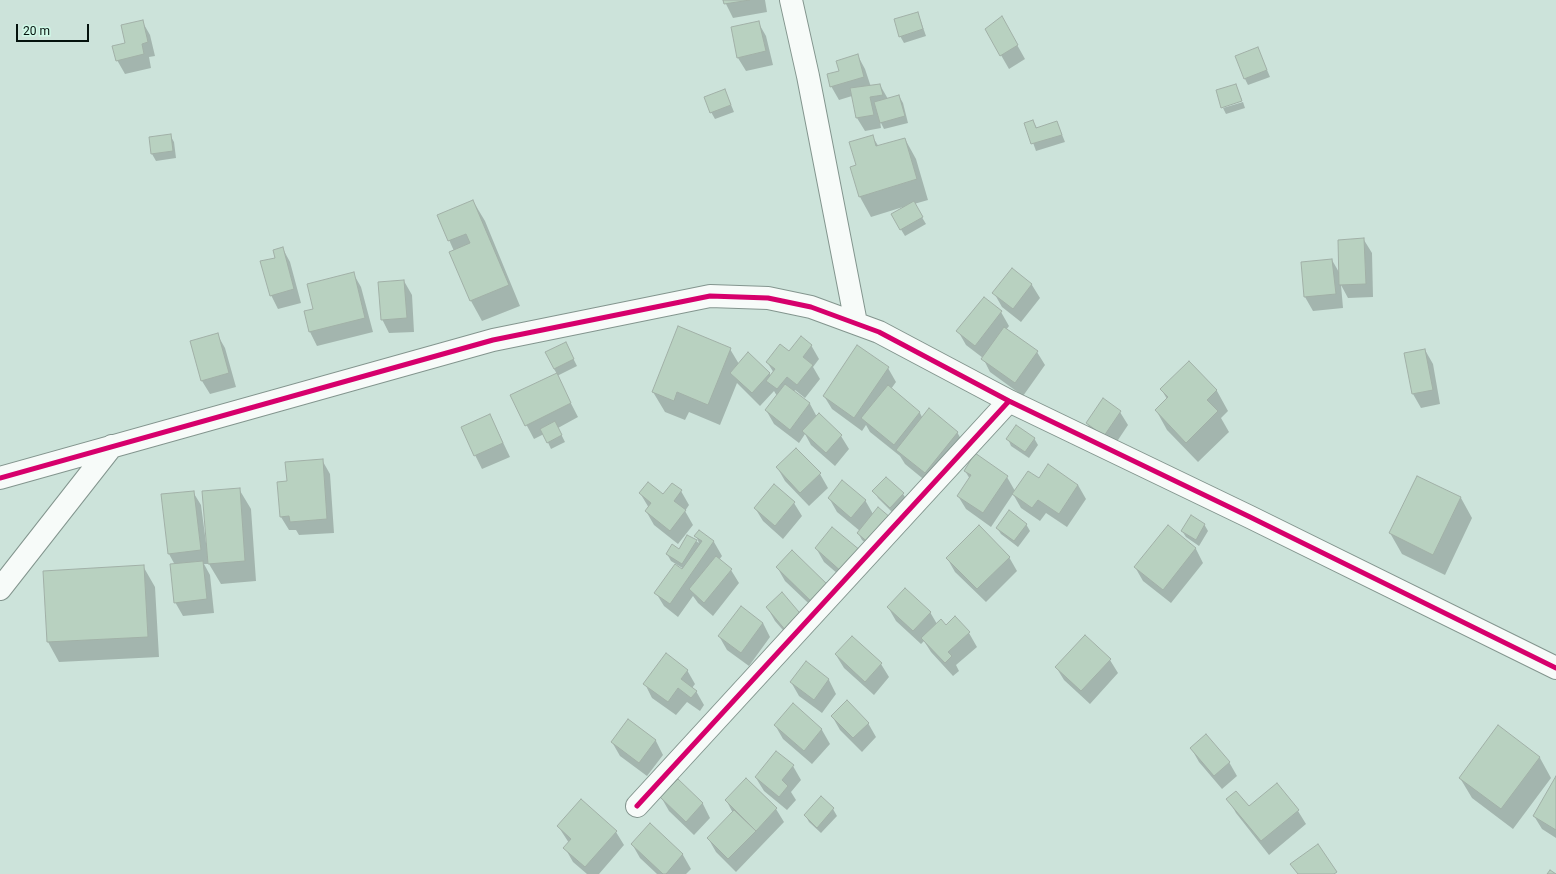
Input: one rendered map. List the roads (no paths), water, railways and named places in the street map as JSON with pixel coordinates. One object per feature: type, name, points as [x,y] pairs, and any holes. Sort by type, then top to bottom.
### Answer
[{"type":"street","points":[[792,0],[856,324]]},
{"type":"street","points":[[0,478],[493,340],[710,296],[775,299],[812,307],[879,332],[1009,401],[1250,517],[1556,668]]},
{"type":"street","points":[[637,806],[1009,401]]},
{"type":"street","points":[[0,589],[112,446]]}]
